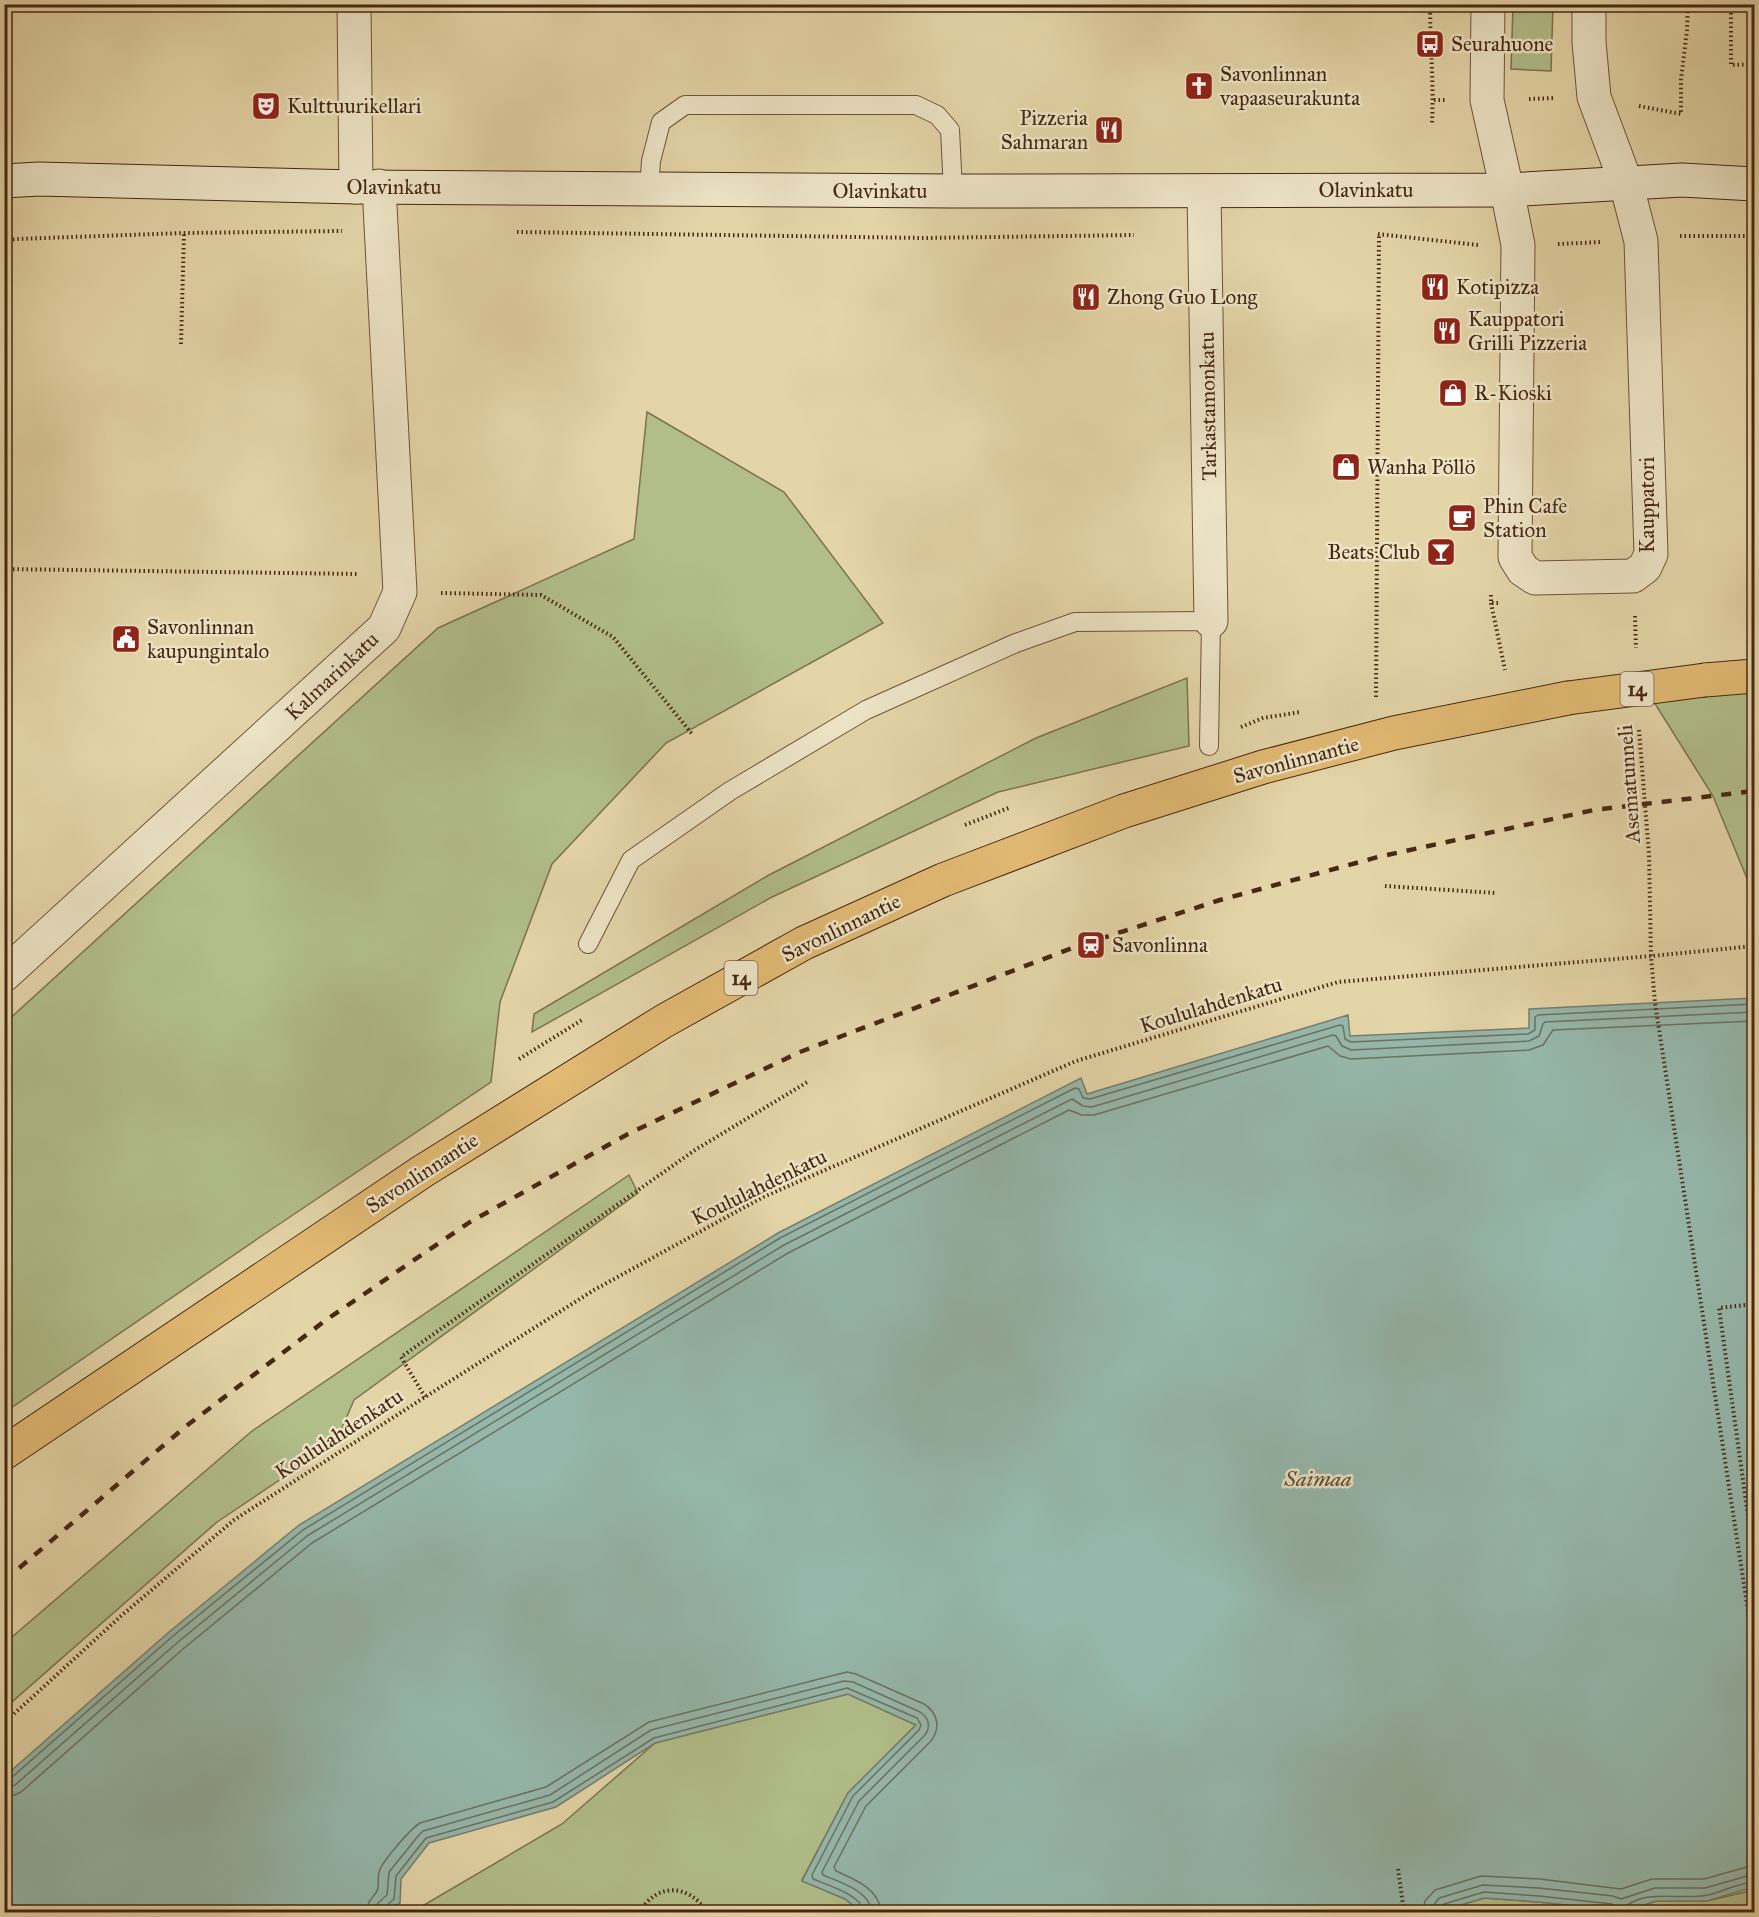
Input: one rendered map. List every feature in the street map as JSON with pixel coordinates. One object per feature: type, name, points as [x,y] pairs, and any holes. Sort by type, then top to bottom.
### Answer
[{"type":"highway","name":"Savonlinnantie","points":[[4,1453],[423,1171],[664,1021],[804,943],[944,880],[1124,811],[1263,767],[1394,733],[1568,698],[1705,680],[1755,676]]},
{"type":"street","name":"Kalmarinkatu","points":[[4,975],[384,628],[400,592],[382,230],[367,187],[354,4]]},
{"type":"street","name":"Kauppatori","points":[[1488,4],[1487,100],[1518,245],[1515,557],[1523,570],[1535,578],[1633,576],[1645,567],[1651,554],[1641,241],[1626,183],[1594,97],[1589,42],[1589,4]]},
{"type":"street","name":"Olavinkatu","points":[[4,181],[39,179],[367,187],[953,192],[1507,190],[1682,180],[1755,184]]},
{"type":"street","name":"Tarkastamonkatu","points":[[1204,191],[1210,621]]},
{"type":"lane","points":[[649,190],[651,160],[661,122],[685,105],[916,105],[937,115],[950,130],[953,192]]},
{"type":"lane","points":[[588,944],[631,860],[730,791],[866,710],[1016,643],[1074,622],[1210,621],[1209,746]]},
{"type":"path","points":[[1430,4],[1434,100],[1432,123]]},
{"type":"path","points":[[1681,114],[1681,80],[1688,4]]},
{"type":"path","points":[[1731,4],[1731,64],[1755,64]]},
{"type":"path","points":[[4,241],[16,238],[184,233],[382,230]]},
{"type":"path","points":[[507,232],[924,238],[1135,235]]},
{"type":"path","points":[[181,344],[184,233]]},
{"type":"path","points":[[1368,234],[1481,245]]},
{"type":"path","points":[[1376,701],[1379,234]]},
{"type":"path","points":[[4,569],[371,574],[400,592],[541,595],[613,637],[693,735]]},
{"type":"path","points":[[1624,576],[1635,599],[1636,655]]},
{"type":"path","points":[[1491,591],[1491,603],[1505,673]]},
{"type":"path","points":[[1491,603],[1503,603]]},
{"type":"path","name":"Asematunneli","points":[[1639,722],[1640,756],[1650,854],[1651,956],[1655,1003],[1755,1650]]},
{"type":"path","points":[[1385,886],[1496,892]]},
{"type":"path","name":"Koululahdenkatu","points":[[4,1723],[121,1616],[234,1520],[594,1290],[763,1197],[1076,1061],[1338,982],[1755,946]]},
{"type":"path","points":[[425,1397],[401,1356],[695,1150],[809,1081]]},
{"type":"path","points":[[1755,1304],[1719,1308],[1755,1559]]},
{"type":"path","points":[[1398,1869],[1404,1912]]},
{"type":"path","points":[[640,1912],[656,1894],[680,1890],[692,1895],[707,1912]]},
{"type":"green space","points":[[1513,5],[1553,5],[1551,71],[1511,69]]},
{"type":"green space","points":[[647,412],[784,492],[883,623],[666,743],[552,864],[500,1002],[491,1082],[5,1412],[5,1023],[438,628],[634,539]]},
{"type":"green space","points":[[1754,672],[1753,893],[1713,796],[1652,699]]},
{"type":"green space","points":[[1187,678],[1189,746],[998,792],[772,897],[532,1032],[534,1014],[769,875],[1036,738]]},
{"type":"green space","points":[[629,1175],[638,1193],[354,1400],[336,1442],[217,1522],[5,1708],[5,1643],[252,1431]]},
{"type":"green space","points":[[848,1694],[916,1725],[848,1793],[802,1880],[845,1899],[861,1912],[412,1912],[562,1824],[655,1743]]},
{"type":"green space","points":[[1754,1890],[1754,1912],[1437,1912],[1484,1898],[1625,1911],[1656,1901],[1707,1901]]},
{"type":"water","name":"Saimaa","points":[[1754,998],[1754,1887],[1707,1901],[1656,1901],[1625,1911],[1484,1898],[1437,1912],[861,1912],[845,1899],[802,1881],[848,1793],[916,1725],[848,1694],[655,1743],[556,1807],[429,1843],[401,1879],[400,1903],[386,1912],[5,1912],[5,1776],[169,1632],[299,1525],[778,1233],[1081,1078],[1087,1094],[1348,1015],[1350,1036],[1529,1028],[1529,1009]]},
{"type":"railway","points":[[4,1581],[185,1427],[326,1320],[470,1222],[628,1134],[800,1052],[1075,947],[1220,900],[1378,857],[1594,810],[1754,791]]},
{"type":"place","name":"Seurahuone","points":[[1430,44]]},
{"type":"place","name":"Savonlinnan vapaaseurakunta","points":[[1199,86]]},
{"type":"place","name":"Kulttuurikellari","points":[[266,106]]},
{"type":"place","name":"Pizzeria Sahmaran","points":[[1109,130]]},
{"type":"place","name":"Kotipizza","points":[[1435,287]]},
{"type":"place","name":"Zhong Guo Long","points":[[1086,297]]},
{"type":"place","name":"Kauppatori Grilli Pizzeria","points":[[1447,331]]},
{"type":"place","name":"R-Kioski","points":[[1453,393]]},
{"type":"place","name":"Wanha Pöllö","points":[[1346,467]]},
{"type":"place","name":"Phin Cafe Station","points":[[1462,518]]},
{"type":"place","name":"Beats Club","points":[[1441,552]]},
{"type":"place","name":"Savonlinnan kaupungintalo","points":[[126,639]]},
{"type":"place","name":"Savonlinna","points":[[1091,945]]}]
